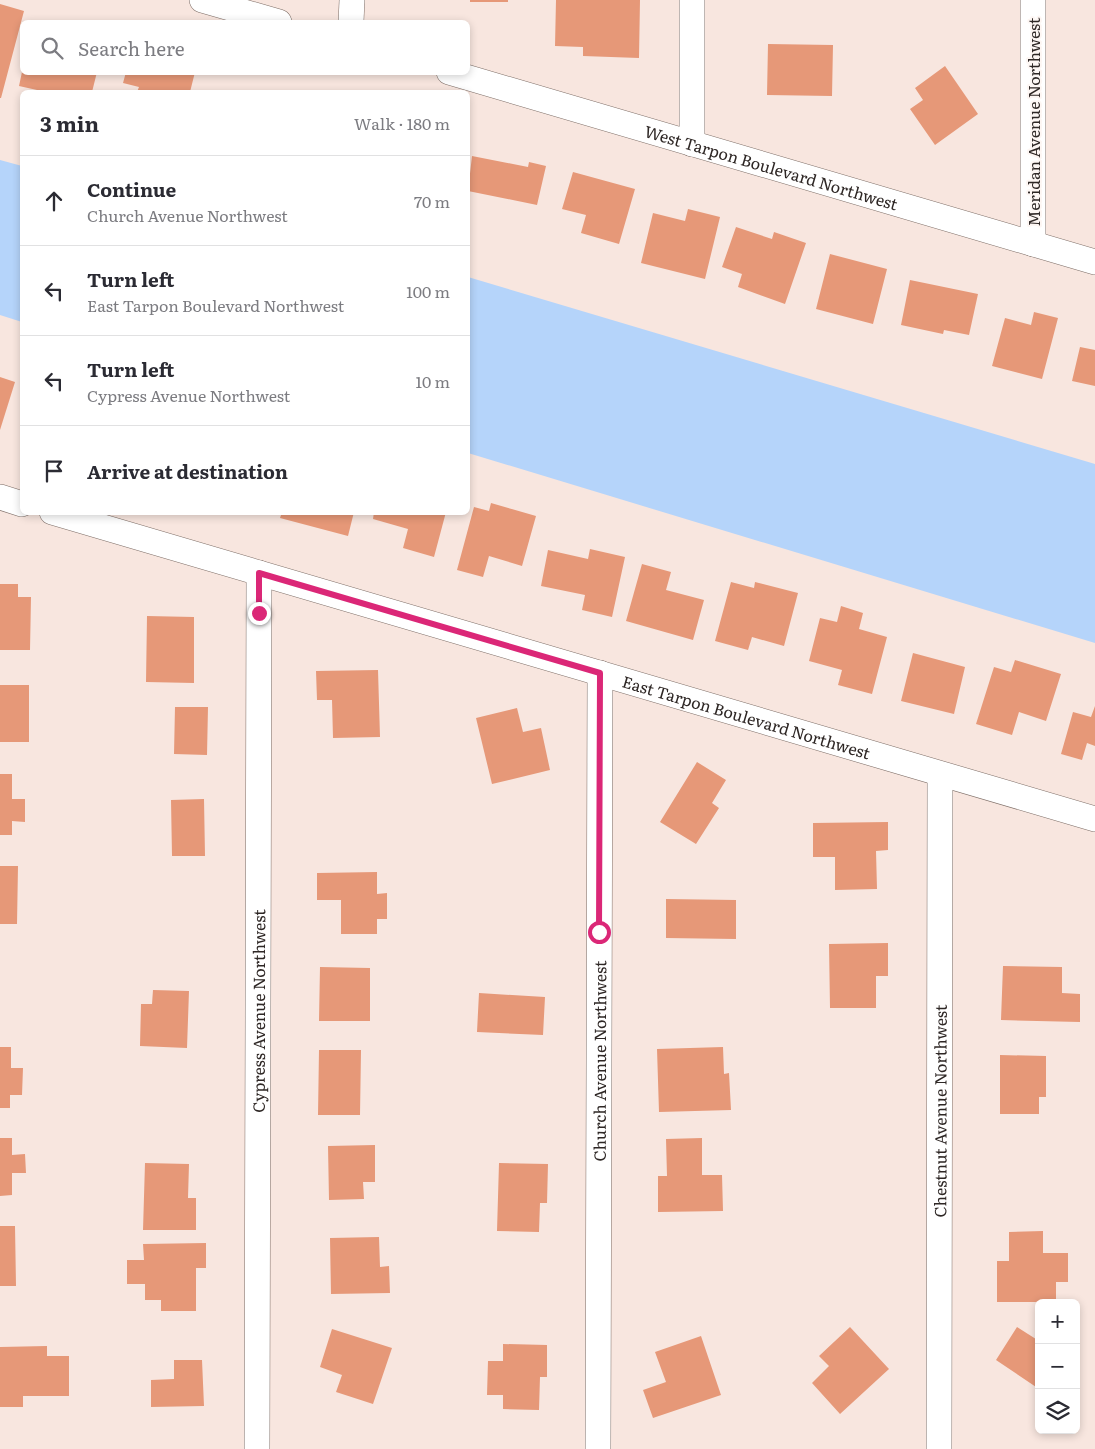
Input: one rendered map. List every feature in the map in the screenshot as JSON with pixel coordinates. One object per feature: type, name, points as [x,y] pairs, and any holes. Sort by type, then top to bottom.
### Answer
[{"type":"street","points":[[202,0],[272,20]]},
{"type":"street","points":[[352,0],[352,20]]},
{"type":"street","points":[[692,0],[692,144]]},
{"type":"street","name":"Meridan Avenue Northwest","points":[[1033,0],[1033,244]]},
{"type":"street","name":"West Tarpon Boulevard Northwest","points":[[459,75],[1095,262]]},
{"type":"street","points":[[0,497],[20,503]]},
{"type":"street","name":"East Tarpon Boulevard Northwest","points":[[62,515],[1095,819]]},
{"type":"street","name":"Cypress Avenue Northwest","points":[[257,1449],[259,573]]},
{"type":"street","name":"Church Avenue Northwest","points":[[598,1449],[600,673]]},
{"type":"street","name":"Chestnut Avenue Northwest","points":[[939,1449],[940,774]]},
{"type":"water","points":[[0,160],[20,165],[20,321],[0,315]]},
{"type":"water","points":[[470,278],[1095,464],[1095,643],[470,454]]},
{"type":"building","points":[[470,0],[508,0],[508,2],[470,2]]},
{"type":"building","points":[[556,0],[640,0],[639,58],[583,56],[583,47],[555,46]]},
{"type":"building","points":[[0,4],[24,11],[0,98]]},
{"type":"building","points":[[768,44],[833,45],[832,96],[767,95]]},
{"type":"building","points":[[945,66],[978,114],[935,145],[910,109],[923,100],[915,88]]},
{"type":"building","points":[[21,75],[96,75],[92,90],[37,90],[19,86]]},
{"type":"building","points":[[125,75],[194,75],[190,90],[138,90],[139,87],[123,83]]},
{"type":"building","points":[[472,156],[528,167],[529,162],[546,166],[537,205],[470,191]]},
{"type":"building","points":[[573,172],[635,189],[619,244],[581,233],[586,215],[562,209]]},
{"type":"building","points":[[688,209],[720,217],[705,279],[641,263],[653,213],[685,221]]},
{"type":"building","points":[[736,227],[772,239],[774,232],[806,243],[785,304],[738,287],[742,274],[722,267]]},
{"type":"building","points":[[830,254],[887,269],[873,324],[816,309]]},
{"type":"building","points":[[910,280],[978,294],[969,335],[944,330],[943,334],[901,325]]},
{"type":"building","points":[[1034,312],[1058,318],[1042,379],[992,366],[1005,318],[1031,325]]},
{"type":"building","points":[[1080,347],[1095,350],[1095,386],[1072,381]]},
{"type":"building","points":[[0,377],[15,382],[0,430]]},
{"type":"building","points":[[491,503],[536,516],[522,566],[489,556],[483,577],[457,570],[474,507],[489,511]]},
{"type":"building","points":[[281,515],[353,515],[348,536],[280,518]]},
{"type":"building","points":[[374,515],[445,515],[434,557],[403,548],[408,529],[373,519]]},
{"type":"building","points":[[590,549],[625,557],[612,617],[582,610],[585,595],[541,586],[548,550],[588,559]]},
{"type":"building","points":[[642,564],[671,572],[666,590],[704,600],[693,640],[626,621]]},
{"type":"building","points":[[731,582],[754,588],[755,582],[798,593],[784,646],[752,637],[748,650],[715,641]]},
{"type":"building","points":[[0,584],[18,584],[18,597],[31,597],[30,650],[0,650]]},
{"type":"building","points":[[841,606],[863,613],[859,629],[887,637],[872,694],[838,685],[842,670],[809,661],[820,618],[837,622]]},
{"type":"building","points":[[147,616],[194,617],[194,683],[146,682]]},
{"type":"building","points":[[913,653],[965,667],[954,714],[901,701]]},
{"type":"building","points":[[1015,660],[1061,674],[1046,721],[1019,712],[1012,735],[976,724],[994,667],[1011,672]]},
{"type":"building","points":[[378,670],[380,737],[333,738],[332,700],[317,700],[316,671]]},
{"type":"building","points":[[0,685],[29,685],[29,742],[0,742]]},
{"type":"building","points":[[1095,706],[1095,746],[1087,743],[1082,760],[1061,754],[1073,712],[1091,717]]},
{"type":"building","points":[[175,707],[208,707],[207,755],[174,754]]},
{"type":"building","points":[[517,708],[523,732],[541,728],[550,770],[492,784],[476,718]]},
{"type":"building","points":[[697,762],[726,780],[712,803],[719,808],[696,844],[660,822]]},
{"type":"building","points":[[0,774],[12,774],[12,799],[25,799],[25,822],[12,821],[12,835],[0,835]]},
{"type":"building","points":[[204,799],[205,856],[172,856],[171,800]]},
{"type":"building","points":[[888,822],[888,850],[876,851],[877,889],[835,890],[835,857],[813,857],[813,823]]},
{"type":"building","points":[[0,866],[18,866],[17,924],[0,924]]},
{"type":"building","points":[[377,872],[377,894],[387,893],[387,919],[377,919],[377,934],[341,934],[341,900],[317,900],[317,873]]},
{"type":"building","points":[[666,899],[736,900],[736,939],[666,938]]},
{"type":"building","points":[[888,943],[888,976],[876,976],[876,1008],[830,1008],[829,944]]},
{"type":"building","points":[[1003,966],[1062,967],[1062,993],[1080,994],[1080,1022],[1001,1020]]},
{"type":"building","points":[[320,967],[370,968],[370,1021],[319,1021]]},
{"type":"building","points":[[153,990],[189,991],[187,1048],[140,1046],[141,1004],[152,1004]]},
{"type":"building","points":[[479,993],[545,997],[543,1035],[477,1032]]},
{"type":"building","points":[[0,1047],[11,1047],[11,1068],[23,1068],[22,1095],[10,1095],[10,1108],[0,1108]]},
{"type":"building","points":[[723,1047],[724,1074],[729,1073],[731,1110],[659,1112],[657,1049]]},
{"type":"building","points":[[319,1050],[361,1050],[360,1115],[318,1115]]},
{"type":"building","points":[[1000,1055],[1046,1056],[1046,1097],[1039,1097],[1039,1114],[1000,1114]]},
{"type":"building","points":[[0,1138],[12,1138],[12,1155],[25,1154],[26,1173],[12,1173],[12,1195],[0,1196]]},
{"type":"building","points":[[702,1138],[702,1175],[722,1175],[723,1211],[658,1212],[658,1176],[667,1176],[666,1139]]},
{"type":"building","points":[[375,1145],[375,1182],[363,1182],[364,1199],[329,1200],[328,1146]]},
{"type":"building","points":[[145,1163],[189,1164],[188,1198],[196,1198],[196,1230],[143,1230]]},
{"type":"building","points":[[499,1163],[548,1164],[547,1203],[540,1203],[539,1232],[497,1231]]},
{"type":"building","points":[[0,1226],[15,1226],[16,1286],[0,1286]]},
{"type":"building","points":[[1043,1231],[1043,1253],[1068,1253],[1068,1282],[1056,1282],[1056,1299],[1035,1299],[1035,1302],[997,1302],[997,1261],[1009,1261],[1009,1232]]},
{"type":"building","points":[[379,1237],[380,1267],[389,1266],[390,1293],[331,1294],[330,1238]]},
{"type":"building","points":[[206,1243],[206,1268],[196,1268],[196,1311],[161,1311],[161,1300],[145,1300],[145,1284],[127,1284],[127,1260],[144,1260],[143,1244]]},
{"type":"building","points":[[850,1327],[889,1369],[840,1414],[812,1383],[829,1366],[819,1356]]},
{"type":"building","points":[[1017,1327],[1035,1338],[1035,1386],[996,1360]]},
{"type":"building","points":[[332,1329],[392,1348],[373,1404],[336,1392],[342,1375],[320,1367]]},
{"type":"building","points":[[701,1336],[721,1395],[653,1418],[643,1390],[666,1382],[655,1352]]},
{"type":"building","points":[[503,1344],[547,1345],[547,1377],[540,1377],[539,1410],[503,1409],[503,1395],[487,1395],[488,1361],[503,1361]]},
{"type":"building","points":[[47,1346],[47,1356],[69,1356],[69,1396],[23,1396],[23,1407],[0,1407],[0,1347]]},
{"type":"building","points":[[174,1360],[202,1360],[204,1406],[151,1407],[151,1380],[174,1379]]},
{"type":"route","points":[[259,613],[259,573],[600,673],[599,932]]}]
